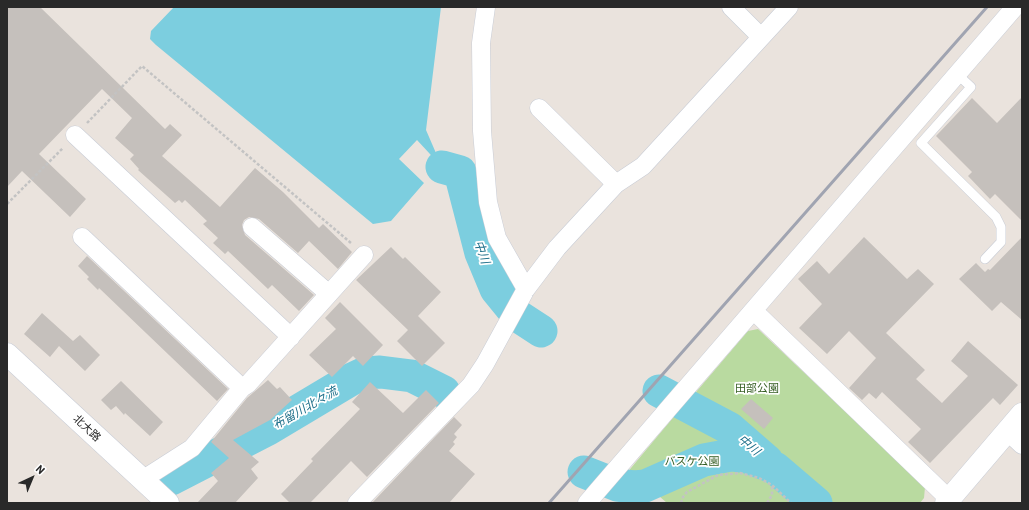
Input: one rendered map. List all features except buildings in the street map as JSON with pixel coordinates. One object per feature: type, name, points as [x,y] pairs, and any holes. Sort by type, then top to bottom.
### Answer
[{"type":"street","points":[[486,7],[481,43],[481,91],[482,131],[488,202],[497,238],[526,289]]},
{"type":"street","points":[[731,7],[761,36]]},
{"type":"street","points":[[358,503],[471,385],[526,289],[557,248],[616,184],[643,166],[789,7]]},
{"type":"street","points":[[587,503],[754,311],[923,128],[957,74],[1015,7]]},
{"type":"street","points":[[538,108],[616,184]]},
{"type":"street","points":[[75,135],[291,337]]},
{"type":"street","points":[[252,227],[329,294]]},
{"type":"street","points":[[82,237],[242,388]]},
{"type":"street","points":[[142,480],[192,448],[242,388],[248,384],[364,255]]},
{"type":"street","points":[[754,311],[948,501],[1014,438],[1022,414]]},
{"type":"street","name":"北大路","points":[[9,359],[168,503]]},
{"type":"lane","points":[[923,128],[921,143],[996,217],[1001,227],[1001,242],[985,259]]},
{"type":"path","points":[[7,204],[142,66],[364,255]]},
{"type":"path","points":[[681,503],[682,497],[687,492],[718,475],[740,473],[759,478],[772,485],[791,503]]},
{"type":"path","points":[[767,503],[772,495],[772,485]]},
{"type":"green space","name":"田部公園","points":[[758,329],[925,487],[924,498],[920,503],[824,503],[726,418],[691,398],[748,331]]},
{"type":"green space","name":"バスケ公園","points":[[682,407],[721,429],[808,503],[667,503],[652,490],[621,480]]},
{"type":"water","points":[[174,7],[441,7],[426,130],[442,167],[417,140],[399,159],[424,183],[391,221],[373,224],[150,39],[151,31]]},
{"type":"waterway","name":"中川","points":[[442,167],[460,172],[481,253],[496,289],[518,316],[541,331]]},
{"type":"waterway","name":"布留川北々流","points":[[171,479],[268,429],[350,380],[365,373],[380,372],[412,376],[444,392]]},
{"type":"waterway","name":"中川","points":[[659,391],[729,428],[767,461]]},
{"type":"waterway","name":"布留川北々流","points":[[584,472],[617,485],[634,487],[645,486],[704,460],[731,455],[747,457],[775,468],[816,503]]},
{"type":"railway","points":[[549,503],[987,7]]}]
